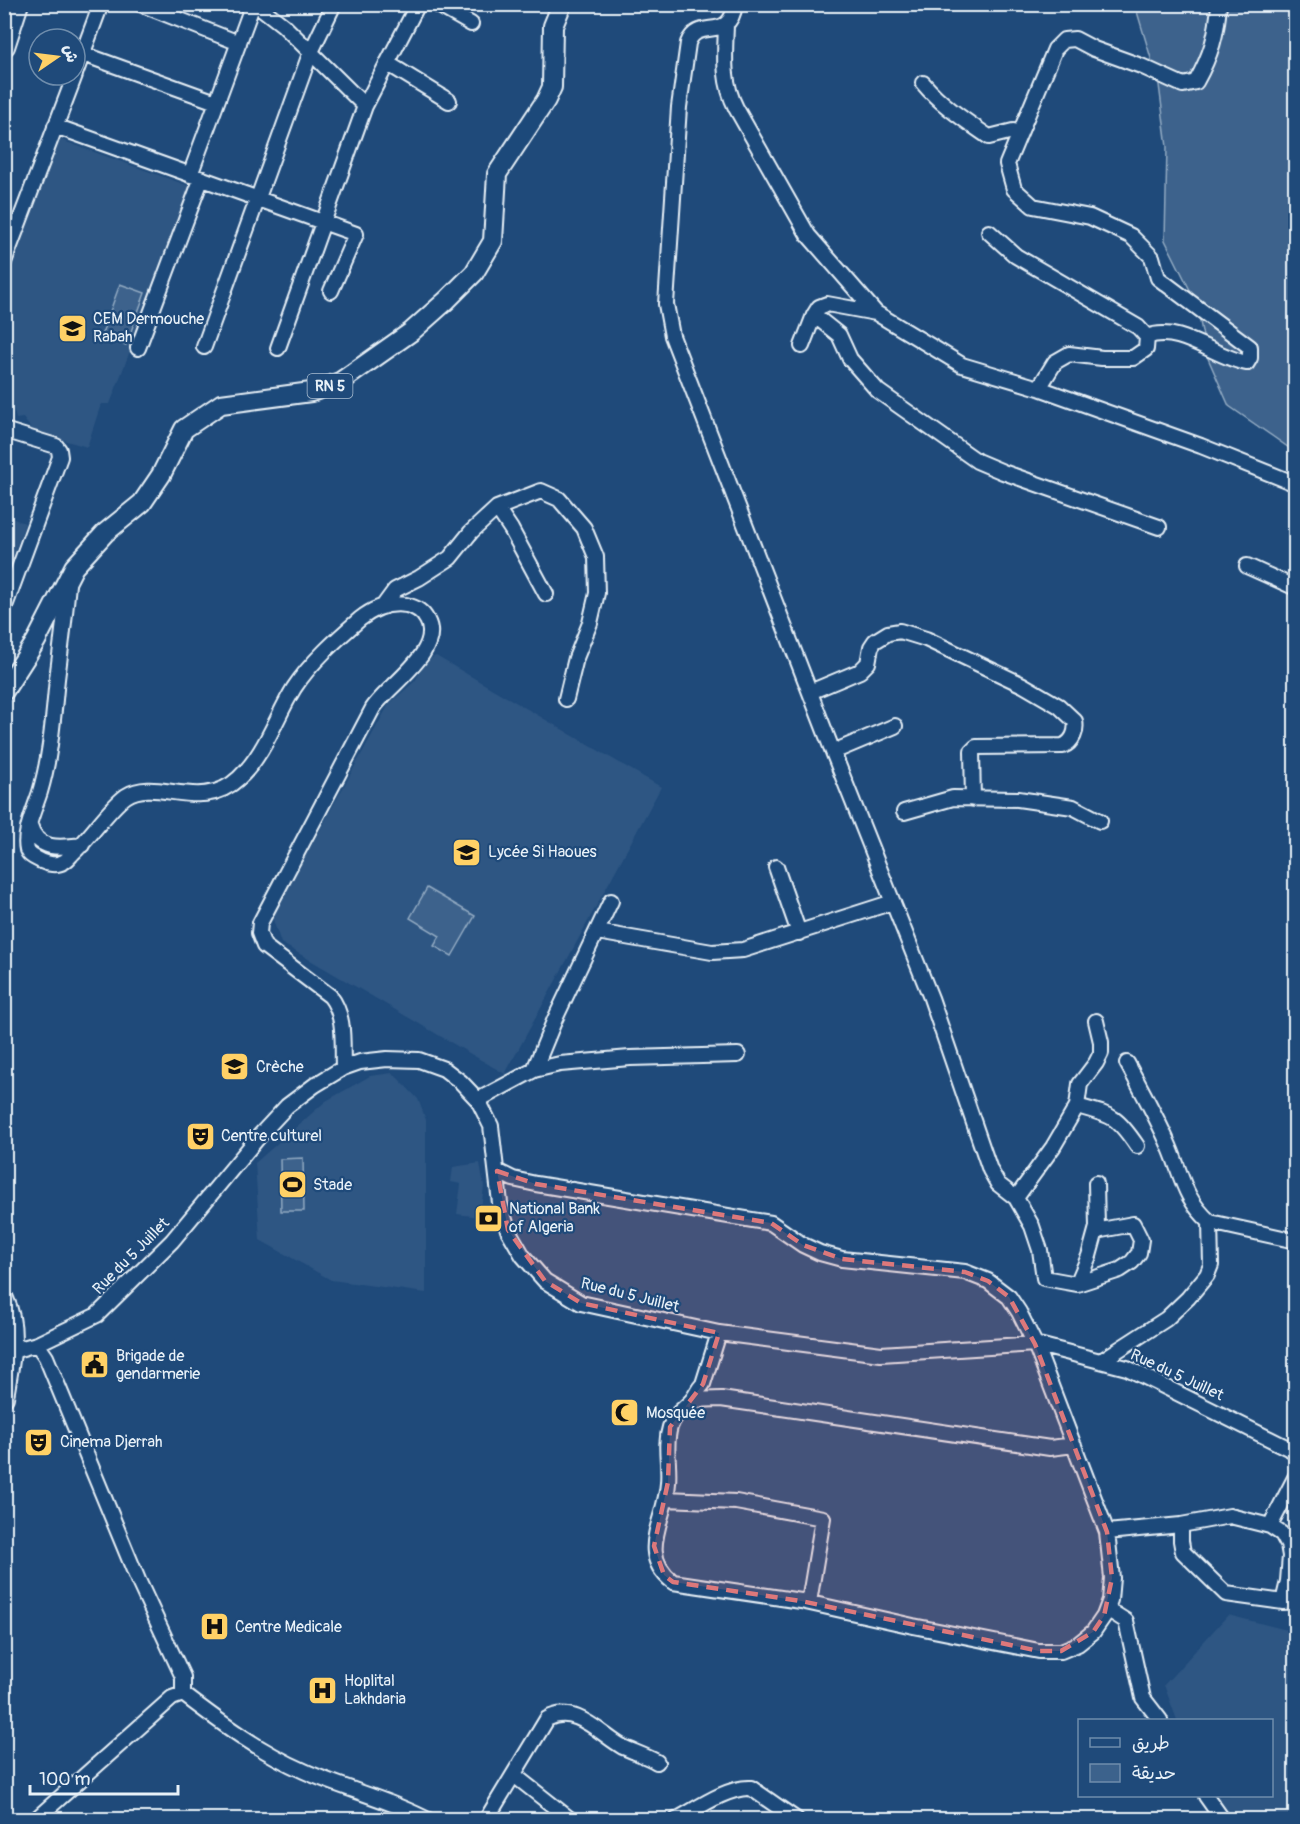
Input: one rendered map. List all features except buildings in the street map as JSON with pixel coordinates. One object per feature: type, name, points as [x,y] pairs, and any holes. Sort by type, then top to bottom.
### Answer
[{"type":"main road","name":"RN 5","points":[[4,691],[36,641],[74,567],[105,533],[142,504],[161,475],[184,429],[221,404],[310,392],[340,382],[411,332],[474,273],[492,241],[497,174],[546,100],[552,87],[553,26],[562,4]]},
{"type":"main road","points":[[4,1299],[11,1322],[12,1351],[4,1397]]},
{"type":"street","points":[[4,47],[7,47],[21,4]]},
{"type":"street","points":[[87,43],[101,4]]},
{"type":"street","points":[[140,4],[238,43]]},
{"type":"street","points":[[138,348],[195,177],[216,102],[255,4],[283,25],[365,106]]},
{"type":"street","points":[[204,347],[310,54],[334,4]]},
{"type":"street","points":[[278,348],[365,106],[417,4]]},
{"type":"street","points":[[436,4],[471,24]]},
{"type":"street","points":[[735,4],[732,17],[726,25],[716,29],[698,31],[690,38],[688,44],[680,107],[666,304],[672,336],[833,752],[932,998],[990,1170],[998,1184],[1016,1198],[1032,1226],[1040,1250],[1044,1278],[1077,1284],[1120,1269],[1132,1262],[1139,1253],[1142,1240],[1133,1224],[1096,1231]]},
{"type":"street","points":[[1147,337],[1158,333],[1179,336],[1235,361],[1247,363],[1250,358],[1250,347],[1158,278],[1152,257],[1131,236],[1090,217],[1033,206],[1014,189],[1007,164],[1055,49],[1064,40],[1075,39],[1183,85],[1196,82],[1218,32],[1219,4]]},
{"type":"street","points":[[726,25],[725,76],[736,108],[808,235],[876,313],[962,365],[1039,388],[1296,483]]},
{"type":"street","points":[[87,55],[216,102]]},
{"type":"street","points":[[387,63],[448,101]]},
{"type":"street","points":[[923,83],[931,93],[963,119],[989,136],[1013,131],[1019,135]]},
{"type":"street","points":[[4,262],[70,87]]},
{"type":"street","points":[[55,126],[258,201],[356,234],[331,291]]},
{"type":"street","points":[[988,232],[1016,256],[1138,327],[1147,337],[1146,348],[1133,357],[1102,358],[1069,354],[1055,362],[1039,388]]},
{"type":"street","points":[[802,346],[819,307],[827,304],[876,313]]},
{"type":"street","points":[[814,315],[839,335],[850,359],[878,391],[978,461],[1159,527]]},
{"type":"street","points":[[4,430],[56,446],[60,457],[4,609]]},
{"type":"street","points":[[69,577],[49,762],[29,823],[27,842],[27,850],[31,856],[47,864],[63,862],[82,845],[124,798],[136,791],[209,794],[239,779],[256,758],[296,685],[324,652],[367,614],[384,605],[395,590],[450,558],[471,532],[497,508],[541,491],[559,499],[584,528],[596,557],[597,593],[590,623],[576,658],[566,699]]},
{"type":"street","points":[[497,508],[546,594]]},
{"type":"street","points":[[1247,566],[1296,588]]},
{"type":"street","points":[[343,1068],[341,1017],[337,1005],[330,996],[264,946],[259,933],[260,923],[373,708],[379,698],[418,660],[427,647],[431,636],[429,624],[423,613],[412,606],[384,605]]},
{"type":"street","points":[[810,692],[860,671],[868,663],[871,647],[875,641],[888,633],[900,631],[926,639],[1023,686],[1059,706],[1075,721],[1074,733],[1068,743],[1063,746],[976,747],[972,751],[973,799]]},
{"type":"street","points":[[833,752],[895,726]]},
{"type":"street","points":[[904,812],[943,800],[1018,799],[1058,804],[1088,813],[1100,821]]},
{"type":"street","points":[[29,823],[33,834],[39,841],[54,847],[82,845]]},
{"type":"street","points":[[776,867],[799,933]]},
{"type":"street","points":[[534,1070],[555,1019],[611,901]]},
{"type":"street","points":[[597,932],[712,952],[743,950],[893,902]]},
{"type":"street","points":[[1016,1198],[1053,1147],[1077,1107],[1080,1084],[1101,1053],[1096,1021]]},
{"type":"street","points":[[478,1100],[534,1070],[560,1064],[630,1058],[738,1055]]},
{"type":"street","name":"Rue du 5 Juillet","points":[[12,1351],[37,1344],[97,1315],[172,1241],[287,1106],[315,1085],[343,1068],[360,1062],[387,1059],[419,1060],[444,1069],[461,1082],[478,1100],[491,1126],[500,1203],[508,1230],[523,1256],[545,1281],[581,1302],[719,1333],[881,1354],[1035,1344],[1127,1368],[1296,1452]]},
{"type":"street","points":[[1127,1063],[1168,1143],[1192,1203],[1210,1222],[1296,1241]]},
{"type":"street","points":[[1077,1107],[1108,1115],[1119,1122],[1137,1146]]},
{"type":"street","points":[[497,1172],[513,1179],[536,1184],[771,1223],[803,1245],[842,1259],[965,1272],[988,1281],[1009,1297],[1035,1344],[1107,1532],[1112,1578],[1110,1600],[1093,1632],[1078,1644],[1061,1651],[1039,1651],[913,1626],[809,1602],[673,1582],[664,1575],[657,1562],[654,1546],[657,1525],[669,1482],[667,1441],[670,1427],[677,1413],[692,1400],[703,1384],[719,1333]]},
{"type":"street","points":[[1077,1284],[1089,1256],[1096,1231],[1096,1183]]},
{"type":"street","points":[[1101,1361],[1166,1319],[1207,1275],[1211,1265],[1210,1222]]},
{"type":"street","points":[[37,1344],[46,1357],[138,1580],[183,1677],[183,1694]]},
{"type":"street","points":[[692,1400],[722,1399],[1050,1448],[1074,1445]]},
{"type":"street","points":[[1270,1526],[1296,1476]]},
{"type":"street","points":[[666,1499],[736,1502],[823,1518],[809,1602]]},
{"type":"street","points":[[1107,1532],[1181,1525],[1230,1516],[1270,1526],[1282,1534],[1288,1545],[1290,1556],[1289,1602],[1226,1594],[1183,1552],[1181,1525]]},
{"type":"street","points":[[1107,1609],[1126,1621],[1143,1698],[1159,1719]]},
{"type":"street","points":[[35,1820],[172,1698],[183,1694]]},
{"type":"street","points":[[183,1694],[264,1751],[303,1771],[428,1820]]},
{"type":"street","points":[[486,1820],[548,1719],[554,1716],[584,1721],[622,1747],[657,1762]]},
{"type":"street","points":[[514,1775],[571,1820]]},
{"type":"street","points":[[676,1820],[721,1795],[744,1788],[751,1788],[792,1818]]},
{"type":"street","points":[[1207,1797],[1223,1820]]},
{"type":"highlighted area","points":[[497,1171],[536,1184],[771,1223],[803,1245],[842,1259],[965,1272],[988,1281],[1009,1297],[1035,1344],[1107,1532],[1112,1578],[1104,1616],[1093,1632],[1061,1651],[1039,1651],[801,1601],[673,1582],[664,1575],[654,1546],[668,1482],[670,1427],[703,1384],[719,1333],[581,1303],[545,1281],[508,1230]]},
{"type":"shaded area","name":"CEM Dermouche Rabah","points":[[58,139],[192,187],[110,404],[101,404],[87,447],[33,431],[23,418],[16,419],[5,373],[4,282]]},
{"type":"shaded area","points":[[4,516],[25,523],[5,579]]},
{"type":"shaded area","name":"Lycée Si Haoues","points":[[436,656],[661,787],[505,1074],[281,943],[272,917],[389,704],[415,681],[427,660]]},
{"type":"shaded area","points":[[393,1073],[418,1099],[426,1120],[426,1293],[331,1280],[260,1240],[255,1163],[326,1101],[370,1076]]},
{"type":"shaded area","points":[[480,1163],[484,1186],[480,1217],[457,1214],[461,1184],[451,1182],[453,1167]]},
{"type":"shaded area","points":[[1228,1615],[1295,1632],[1295,1819],[1221,1819],[1208,1797],[1273,1797],[1273,1719],[1177,1719],[1164,1685]]},
{"type":"green space","points":[[1135,5],[1295,5],[1295,452],[1229,406],[1207,356],[1196,302],[1165,240],[1167,147],[1159,85]]},
{"type":"green space","points":[[120,284],[145,293],[126,345],[101,336]]},
{"type":"green space","points":[[427,888],[475,916],[452,956],[434,946],[440,936],[410,918]]},
{"type":"green space","name":"Stade","points":[[303,1158],[304,1211],[281,1211],[280,1159]]},
{"type":"place","name":"CEM Dermouche Rabah","points":[[72,328]]},
{"type":"place","name":"Lycée Si Haoues","points":[[467,852]]},
{"type":"place","name":"Crèche","points":[[235,1067]]},
{"type":"place","name":"Centre culturel","points":[[200,1136]]},
{"type":"place","name":"Stade","points":[[292,1185]]},
{"type":"place","name":"National Bank of Algeria","points":[[488,1218]]},
{"type":"place","name":"Brigade de gendarmerie","points":[[95,1365]]},
{"type":"place","name":"Mosquée","points":[[625,1413]]},
{"type":"place","name":"Cinema Djerrah","points":[[39,1442]]},
{"type":"place","name":"Centre Medicale","points":[[214,1627]]},
{"type":"place","name":"Hoplital Lakhdaria","points":[[323,1690]]}]
